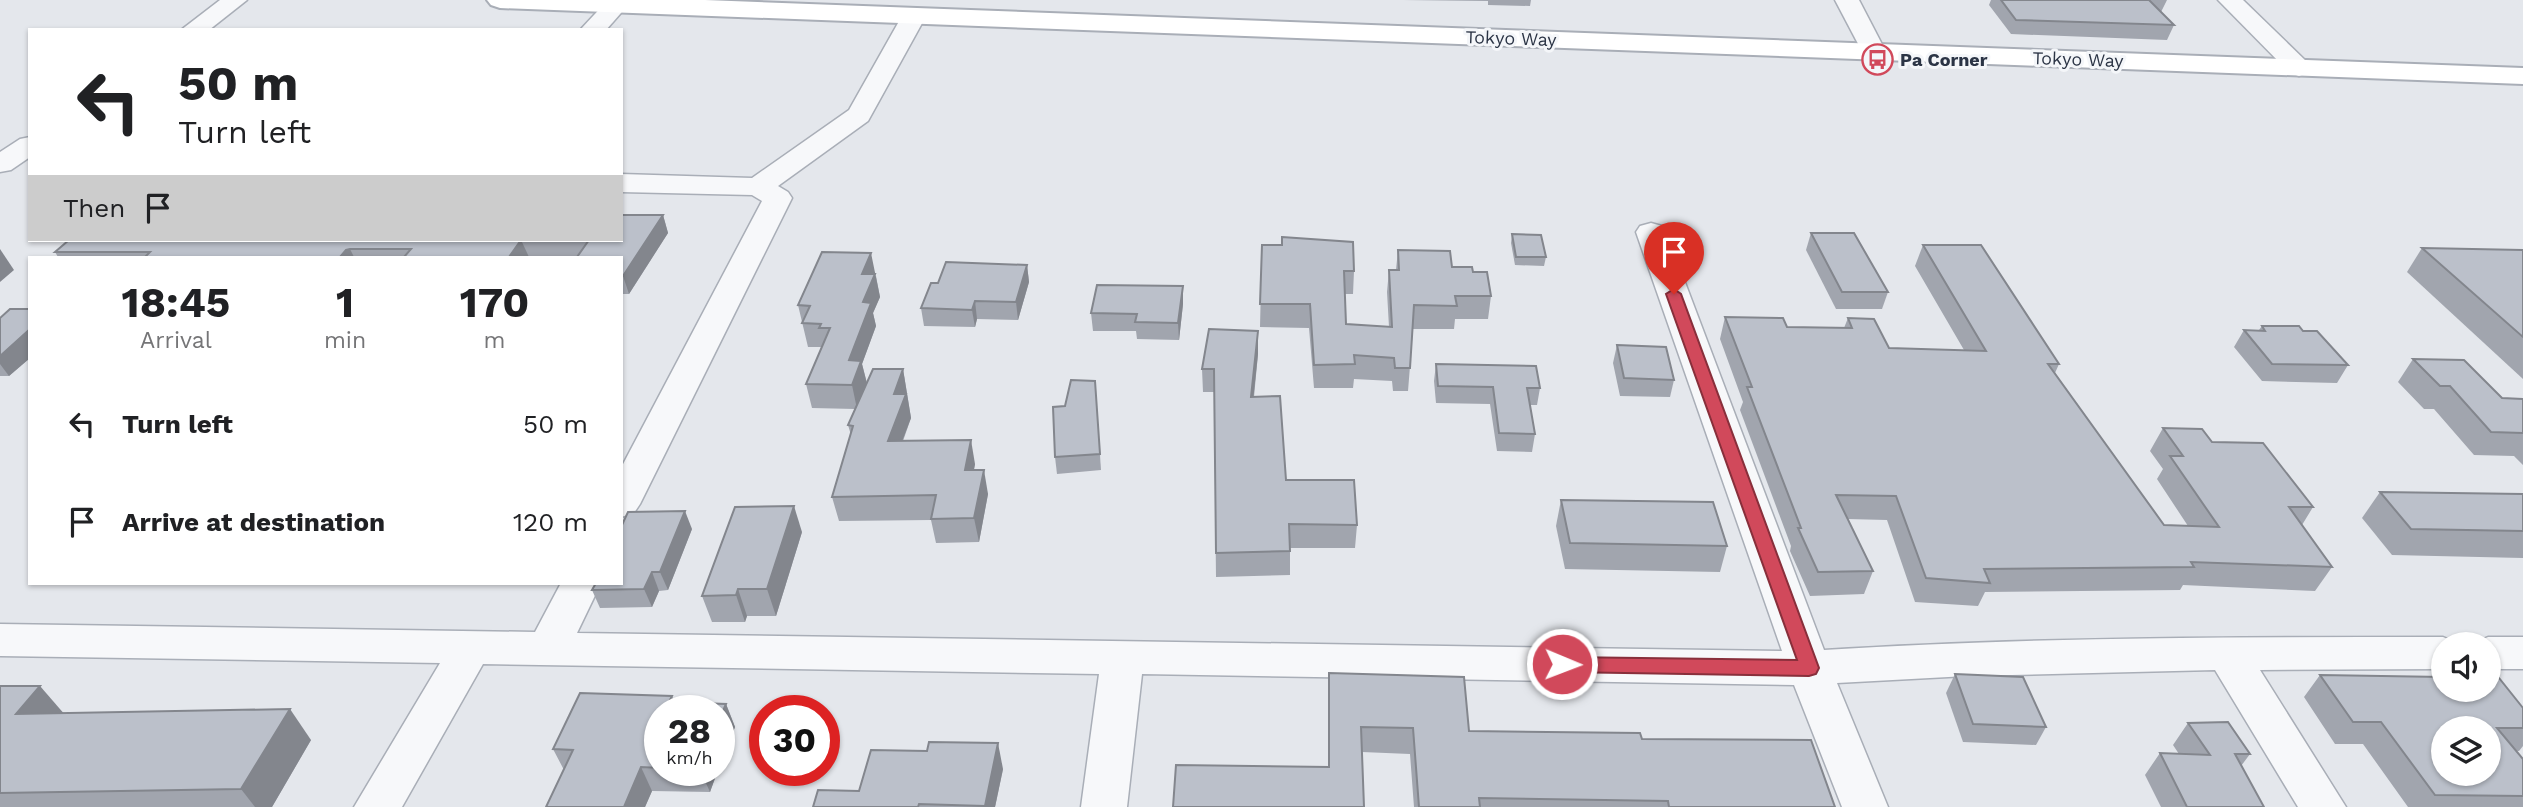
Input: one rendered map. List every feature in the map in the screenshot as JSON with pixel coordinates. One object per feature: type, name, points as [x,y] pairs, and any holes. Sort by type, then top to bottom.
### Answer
[{"type":"street","points":[[196,28],[235,0]]},
{"type":"street","name":"Tokyo Way","points":[[500,0],[616,5],[655,3],[914,16],[2523,76]]},
{"type":"street","points":[[1847,0],[1874,52]]},
{"type":"street","points":[[2230,0],[2299,68]]},
{"type":"street","points":[[594,28],[616,5]]},
{"type":"street","points":[[758,187],[859,115],[914,16]]},
{"type":"street","points":[[0,164],[28,146]]},
{"type":"street","points":[[0,164],[28,165]]},
{"type":"street","points":[[623,183],[758,187],[778,198],[623,500]]},
{"type":"street","points":[[1651,232],[1809,668],[1865,807]]},
{"type":"street","points":[[548,648],[580,585]]},
{"type":"street","points":[[0,640],[1809,668],[1920,660],[2431,653]]},
{"type":"street","points":[[377,807],[472,646]]},
{"type":"street","points":[[2501,653],[2523,653]]},
{"type":"street","points":[[2227,654],[2323,807]]},
{"type":"street","points":[[1104,807],[1123,657]]},
{"type":"building","points":[[2001,0],[2149,0],[2174,25],[2016,20]]},
{"type":"building","points":[[623,215],[663,215],[623,276],[623,256],[578,256],[588,242],[623,242]]},
{"type":"building","points":[[1811,233],[1854,233],[1888,292],[1842,292]]},
{"type":"building","points":[[1512,234],[1541,235],[1546,257],[1516,257]]},
{"type":"building","points":[[1282,237],[1353,242],[1354,271],[1344,271],[1346,324],[1392,327],[1389,270],[1399,270],[1398,250],[1450,251],[1452,267],[1472,267],[1473,272],[1487,272],[1491,296],[1455,296],[1457,306],[1414,305],[1410,368],[1395,368],[1394,358],[1354,355],[1355,364],[1314,365],[1310,304],[1260,304],[1262,245],[1282,245]]},
{"type":"building","points":[[67,242],[520,242],[510,256],[405,256],[411,249],[350,249],[341,256],[146,256],[150,252],[55,252]]},
{"type":"building","points":[[1923,245],[1981,245],[2059,364],[2048,364],[2164,525],[2219,527],[2170,456],[2183,456],[2163,428],[2202,429],[2212,442],[2263,443],[2313,507],[2289,507],[2332,567],[2191,562],[2194,567],[1984,569],[1990,583],[1926,578],[1896,496],[1836,495],[1873,571],[1818,572],[1798,528],[1801,528],[1747,387],[1752,387],[1725,317],[1783,318],[1787,327],[1852,328],[1848,318],[1874,319],[1889,348],[1986,351]]},
{"type":"building","points":[[2422,248],[2523,250],[2523,337]]},
{"type":"building","points":[[822,252],[871,253],[862,274],[875,274],[863,302],[871,303],[849,360],[861,361],[852,385],[806,384],[830,328],[819,328],[821,324],[802,323],[810,306],[798,305]]},
{"type":"building","points":[[946,262],[1027,265],[1016,302],[975,301],[972,310],[921,308],[931,283],[938,283]]},
{"type":"building","points":[[1097,285],[1183,286],[1178,323],[1135,322],[1137,314],[1091,313]]},
{"type":"building","points":[[10,309],[28,309],[28,331],[0,356],[0,318]]},
{"type":"building","points":[[2262,326],[2299,326],[2303,331],[2317,331],[2348,365],[2272,364],[2244,330],[2265,331]]},
{"type":"building","points":[[1209,329],[1258,331],[1251,397],[1280,396],[1286,480],[1354,480],[1357,525],[1289,524],[1290,551],[1216,553],[1214,369],[1202,369]]},
{"type":"building","points":[[1617,345],[1666,347],[1674,380],[1624,378]]},
{"type":"building","points":[[2413,359],[2464,360],[2502,398],[2523,399],[2523,433],[2491,432],[2450,386],[2440,386]]},
{"type":"building","points":[[1436,364],[1536,366],[1540,388],[1527,388],[1535,434],[1499,433],[1493,387],[1438,386]]},
{"type":"building","points":[[873,369],[903,369],[894,394],[906,394],[888,441],[971,440],[965,470],[984,470],[974,518],[931,519],[936,495],[832,497],[853,426],[848,425]]},
{"type":"building","points":[[1071,380],[1095,381],[1100,454],[1055,457],[1053,407],[1065,406]]},
{"type":"building","points":[[2380,492],[2523,494],[2523,531],[2411,529]]},
{"type":"building","points":[[1561,500],[1713,502],[1727,546],[1570,543]]},
{"type":"building","points":[[794,506],[767,589],[738,589],[736,595],[702,596],[735,507]]},
{"type":"building","points":[[685,511],[660,572],[652,572],[644,589],[592,590],[595,585],[623,585],[623,523],[628,512]]},
{"type":"building","points":[[1329,673],[1464,677],[1469,731],[1640,733],[1642,739],[1811,740],[1835,807],[1669,807],[1668,801],[1479,798],[1480,807],[1419,807],[1413,728],[1361,727],[1364,807],[1173,807],[1176,765],[1329,767]]},
{"type":"building","points":[[1955,674],[2023,677],[2046,727],[1973,724]]},
{"type":"building","points":[[2320,675],[2431,677],[2431,702],[2501,702],[2501,680],[2523,708],[2523,728],[2501,728],[2501,716],[2431,716],[2431,786],[2501,786],[2501,733],[2523,759],[2523,796],[2435,795],[2381,722],[2353,722]]},
{"type":"building","points":[[0,686],[40,686],[16,714],[290,709],[241,789],[0,793]]},
{"type":"building","points":[[580,693],[644,695],[644,767],[641,767],[624,807],[546,807],[573,750],[553,749]]},
{"type":"building","points":[[2228,722],[2250,754],[2235,754],[2264,807],[2187,807],[2160,753],[2210,755],[2188,723]]},
{"type":"building","points":[[929,742],[998,743],[985,806],[919,804],[918,807],[813,807],[818,790],[859,791],[871,750],[927,751]]},
{"type":"place","name":"Pa Corner","points":[[1877,59]]},
{"type":"route","points":[[1562,664],[1809,668],[1674,294]]}]
